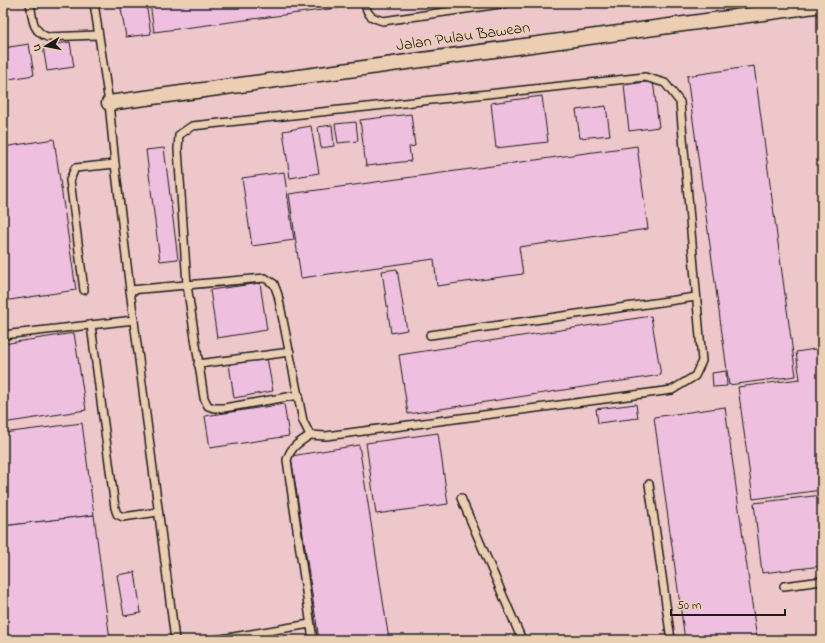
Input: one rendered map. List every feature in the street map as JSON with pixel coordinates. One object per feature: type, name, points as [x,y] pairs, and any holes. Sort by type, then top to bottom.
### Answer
[{"type":"street","name":"Jalan Pulau Bawean","points":[[110,103],[822,5]]},
{"type":"lane","points":[[30,3],[34,26],[40,34],[47,37],[98,34]]},
{"type":"lane","points":[[94,3],[110,103],[114,164],[175,640]]},
{"type":"lane","points":[[365,3],[366,11],[373,18],[383,21],[507,3]]},
{"type":"lane","points":[[298,395],[224,408],[214,408],[208,406],[204,398],[187,284],[178,149],[179,135],[192,126],[645,76],[665,83],[680,102],[702,362],[695,376],[672,390],[326,436],[310,435],[298,443],[290,451],[287,460],[313,640]]},
{"type":"lane","points":[[84,290],[70,180],[75,168],[114,164]]},
{"type":"lane","points":[[130,290],[265,278],[274,284],[290,352],[303,421],[310,435]]},
{"type":"lane","points":[[430,335],[696,297]]},
{"type":"lane","points":[[3,335],[134,320]]},
{"type":"lane","points":[[91,325],[105,441],[117,514],[123,517],[158,512]]},
{"type":"lane","points":[[198,364],[290,352]]},
{"type":"lane","points":[[649,484],[672,640]]},
{"type":"lane","points":[[460,498],[522,640]]},
{"type":"lane","points":[[784,586],[822,581]]},
{"type":"lane","points":[[215,640],[310,624]]},
{"type":"shaded area","points":[[3,3],[822,3],[822,640],[3,640]]},
{"type":"building","points":[[120,3],[146,3],[151,34],[126,37]]},
{"type":"building","points":[[150,3],[352,3],[352,6],[154,32]]},
{"type":"building","points":[[70,42],[74,67],[47,71],[43,46]]},
{"type":"building","points":[[29,44],[34,75],[3,80],[3,48]]},
{"type":"building","points":[[754,66],[796,376],[729,385],[687,76]]},
{"type":"building","points":[[653,81],[659,127],[629,131],[624,85]]},
{"type":"building","points":[[542,96],[548,142],[496,148],[491,103]]},
{"type":"building","points":[[606,106],[610,135],[580,138],[576,110]]},
{"type":"building","points":[[411,114],[415,146],[409,147],[411,161],[366,166],[360,120]]},
{"type":"building","points":[[356,122],[358,141],[338,143],[335,124]]},
{"type":"building","points":[[332,125],[334,146],[321,148],[318,127]]},
{"type":"building","points":[[311,126],[319,173],[290,178],[283,131]]},
{"type":"building","points":[[54,139],[76,290],[3,301],[3,147]]},
{"type":"building","points":[[637,146],[648,229],[519,247],[523,274],[437,286],[434,259],[301,278],[289,194]]},
{"type":"building","points":[[164,148],[178,259],[160,261],[146,150]]},
{"type":"building","points":[[284,172],[294,240],[252,246],[242,178]]},
{"type":"building","points":[[397,269],[407,330],[391,333],[382,271]]},
{"type":"building","points":[[260,283],[267,330],[217,338],[210,290]]},
{"type":"building","points":[[651,316],[661,375],[408,414],[399,355]]},
{"type":"building","points":[[74,333],[86,410],[3,423],[3,344]]},
{"type":"building","points":[[822,348],[822,490],[753,499],[738,387],[800,379],[796,352]]},
{"type":"building","points":[[267,358],[273,391],[234,398],[229,364]]},
{"type":"building","points":[[726,371],[727,386],[713,387],[712,373]]},
{"type":"building","points":[[284,404],[289,436],[210,448],[205,416]]},
{"type":"building","points":[[636,404],[638,418],[598,423],[596,409]]},
{"type":"building","points":[[725,407],[757,640],[685,640],[654,417]]},
{"type":"building","points":[[82,423],[94,515],[3,526],[3,433]]},
{"type":"building","points":[[438,433],[448,504],[376,514],[366,443]]},
{"type":"building","points":[[359,445],[389,640],[319,640],[291,456]]},
{"type":"building","points":[[822,495],[822,566],[762,573],[754,503]]},
{"type":"building","points":[[94,515],[110,640],[3,640],[3,526]]},
{"type":"building","points":[[135,572],[141,613],[124,616],[117,575]]}]
